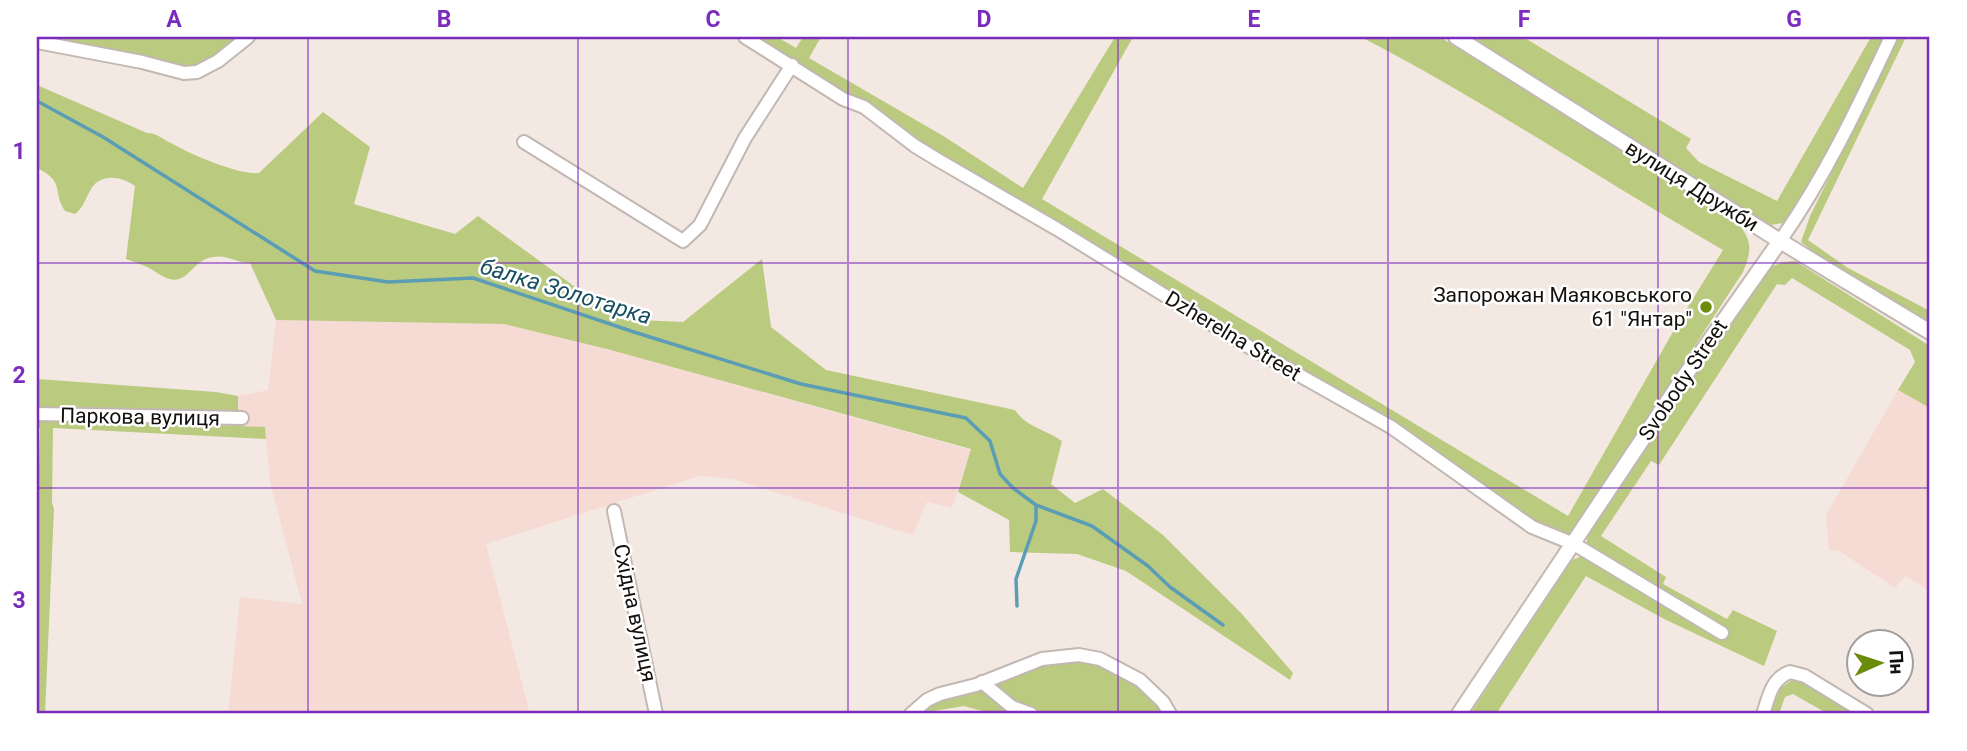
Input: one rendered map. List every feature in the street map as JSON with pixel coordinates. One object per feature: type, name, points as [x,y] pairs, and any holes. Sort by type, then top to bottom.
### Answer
[{"type":"street","points":[[37,41],[184,73],[197,72],[218,61],[248,37]]},
{"type":"street","name":"Dzherelna Street","points":[[745,37],[843,99],[864,107],[938,160],[1057,229],[1237,340],[1391,427],[1532,527],[1574,544],[1722,633]]},
{"type":"street","name":"вулиця Дружби","points":[[1456,37],[1930,332]]},
{"type":"street","name":"Svobody Street","points":[[1460,714],[1684,377],[1802,209],[1844,136],[1891,37]]},
{"type":"street","points":[[524,142],[683,241],[700,225],[745,138],[792,65]]},
{"type":"street","name":"Паркова вулиця","points":[[37,414],[242,418]]},
{"type":"street","name":"Східна вулиця","points":[[614,512],[656,714]]},
{"type":"street","points":[[911,714],[927,700],[940,694],[982,682],[1042,659],[1067,655],[1089,656],[1140,680],[1163,702],[1170,714]]},
{"type":"street","points":[[1763,714],[1775,682],[1790,672],[1805,676],[1867,714]]},
{"type":"street","points":[[982,682],[1012,707],[1031,714]]},
{"type":"shaded area","points":[[276,320],[504,324],[607,349],[971,450],[952,508],[927,502],[913,535],[733,479],[699,476],[486,544],[530,714],[228,714],[240,597],[302,604],[270,482],[265,427],[238,427],[238,396],[268,390]]},
{"type":"shaded area","points":[[1898,390],[1930,408],[1930,591],[1905,576],[1895,588],[1839,551],[1829,550],[1826,515]]},
{"type":"green space","points":[[37,37],[242,37],[218,55],[188,71]]},
{"type":"green space","points":[[753,37],[777,37],[796,48],[803,37],[821,37],[809,58],[945,137],[1023,188],[1115,37],[1133,37],[1042,199],[1568,516],[1678,323],[1723,250],[1453,87],[1361,37],[1440,37],[1739,225],[1749,242],[1748,259],[1743,272],[1571,535],[1561,538],[1280,361],[903,132],[878,110],[842,94],[805,67]]},
{"type":"green space","points":[[1464,37],[1523,37],[1691,139],[1686,148],[1699,162],[1777,201],[1871,37],[1885,37],[1842,125],[1797,206],[1783,223],[1771,225]]},
{"type":"green space","points":[[1899,37],[1906,37],[1808,240],[1848,268],[1930,311],[1930,330],[1801,242],[1810,216]]},
{"type":"green space","points":[[37,85],[157,135],[202,158],[250,173],[259,173],[323,112],[370,147],[354,204],[455,234],[478,216],[619,319],[683,322],[762,259],[771,327],[826,370],[1015,410],[1030,424],[1062,441],[1051,484],[1075,503],[1103,489],[1163,535],[1241,613],[1293,673],[1290,680],[1126,571],[1077,554],[1010,552],[1009,520],[958,492],[971,449],[607,349],[504,324],[276,320],[250,263],[222,257],[201,261],[181,278],[166,278],[126,259],[135,186],[119,179],[101,180],[92,188],[75,214],[65,211],[52,178],[37,168]]},
{"type":"green space","points":[[1795,261],[1930,346],[1930,408],[1898,390],[1915,362],[1910,350],[1792,278],[1785,285],[1777,284],[1659,465],[1651,461],[1601,536],[1666,577],[1663,584],[1727,619],[1733,610],[1777,631],[1764,666],[1664,619],[1586,576],[1496,714],[1470,714],[1572,560],[1582,556],[1723,626],[1673,600],[1587,548],[1587,536],[1763,270],[1783,262]]},
{"type":"green space","points":[[37,379],[216,392],[238,396],[238,414],[37,409]]},
{"type":"green space","points":[[37,418],[265,427],[266,439],[53,428],[54,509],[45,714],[37,714],[40,428],[37,428]]},
{"type":"green space","points":[[1074,658],[1126,677],[1148,693],[1166,714],[993,714],[964,706],[915,714],[933,701],[1028,668]]},
{"type":"green space","points":[[1793,679],[1801,681],[1855,714],[1828,714],[1793,694],[1785,697],[1779,714],[1769,714],[1781,688]]},
{"type":"waterway","name":"балка Золотарка","points":[[37,101],[103,137],[315,271],[388,282],[473,278],[801,384],[966,418],[990,441],[1000,474],[1013,488],[1036,505],[1092,526],[1223,625]]},
{"type":"waterway","name":"балка Золотарка","points":[[1017,606],[1016,579],[1036,521],[1036,507]]},
{"type":"place","name":"Запорожан Маяковського 61 \"Янтар\"","points":[[1706,307]]}]
